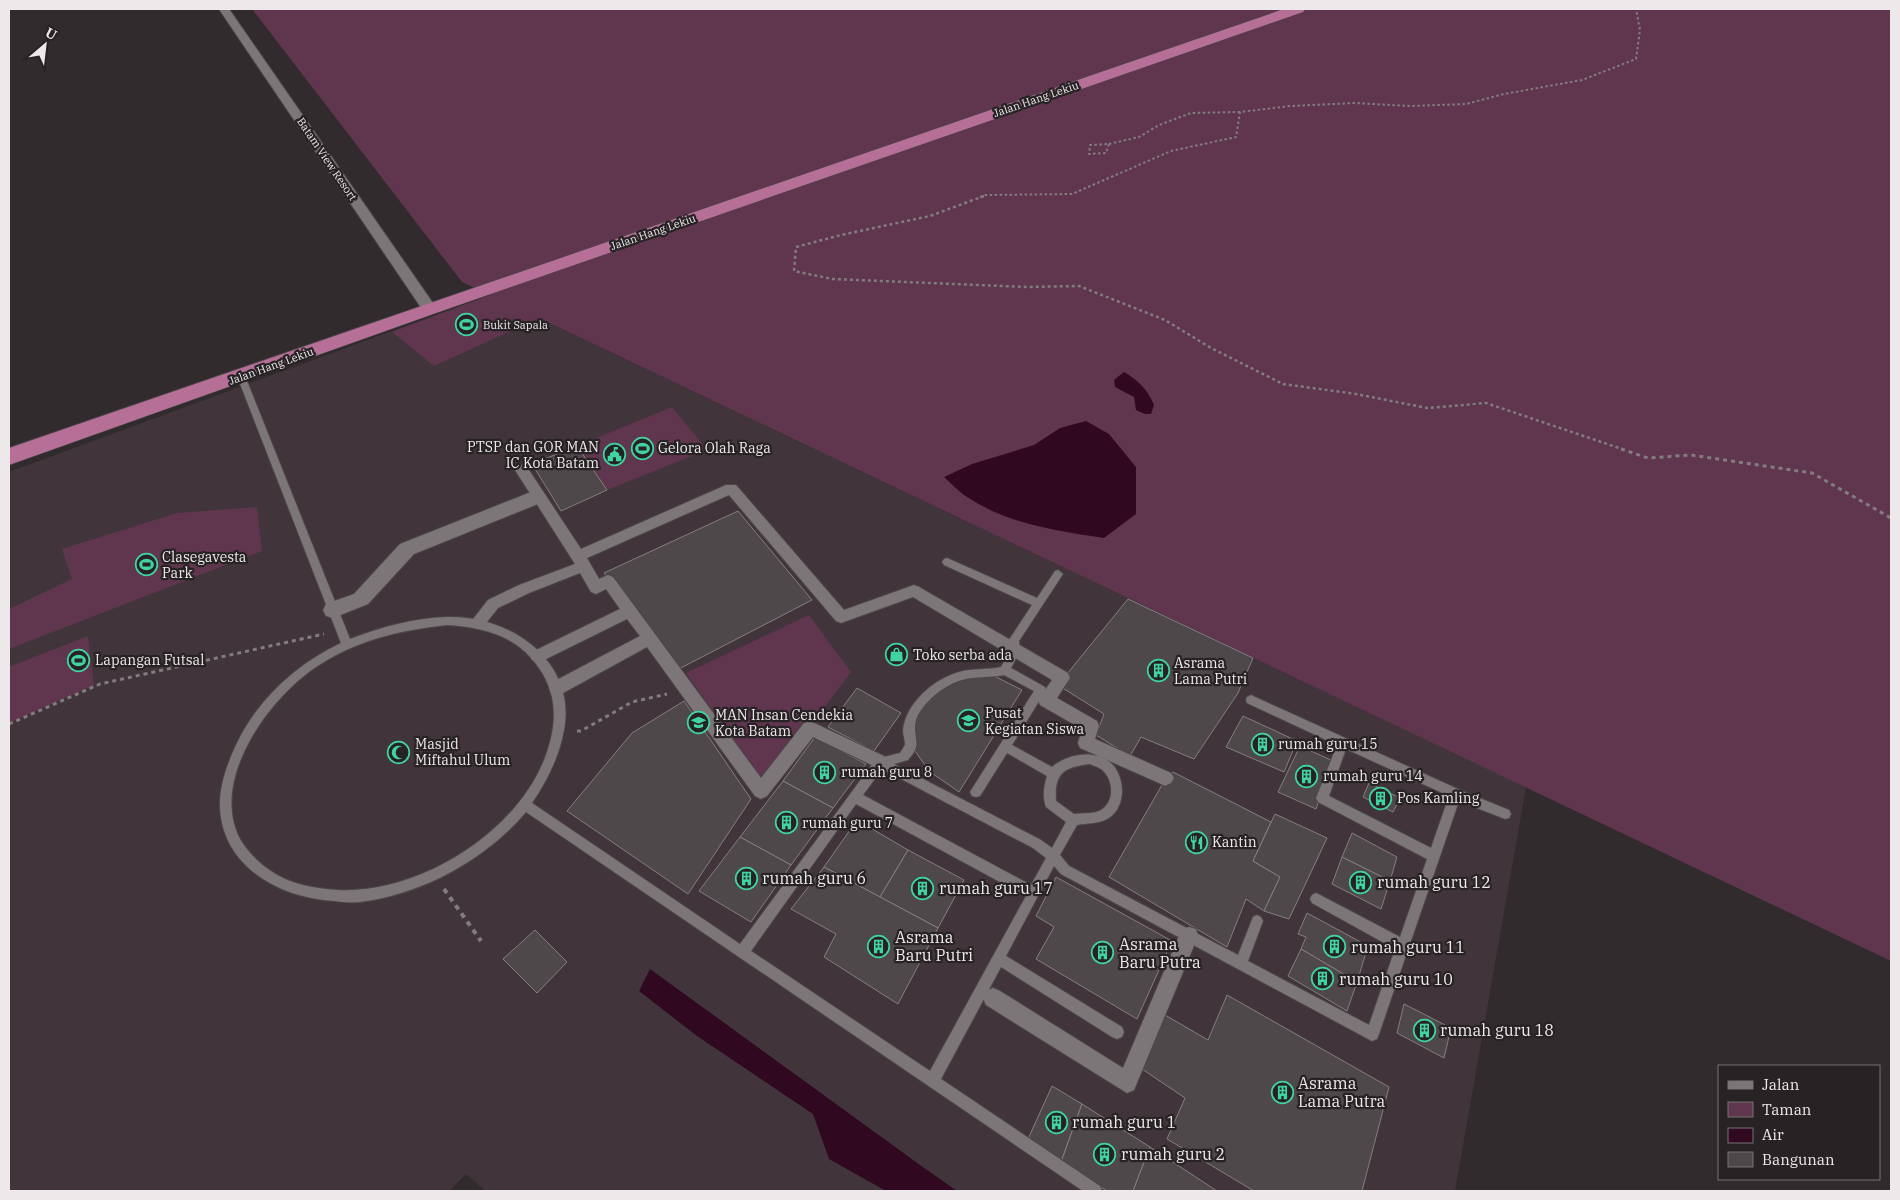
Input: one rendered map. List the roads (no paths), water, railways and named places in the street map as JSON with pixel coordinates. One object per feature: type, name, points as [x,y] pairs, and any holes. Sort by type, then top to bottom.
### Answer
[{"type":"highway","name":"Jalan Hang Lekiu","points":[[9,457],[429,309],[1298,9]]},
{"type":"street","name":"Batam View Resort","points":[[224,9],[429,309]]},
{"type":"street","points":[[522,470],[581,561],[596,588],[608,582],[761,791],[810,728],[880,762]]},
{"type":"street","points":[[478,624],[494,604],[731,488],[841,617],[914,591],[1062,678],[1046,700],[1091,726],[1086,743],[1165,778]]},
{"type":"street","points":[[334,610],[361,599],[407,549],[531,499]]},
{"type":"street","points":[[538,656],[630,611]]},
{"type":"street","points":[[557,688],[650,638]]},
{"type":"street","points":[[993,998],[1127,1083],[1189,936]]},
{"type":"lane","points":[[242,376],[347,644]]},
{"type":"lane","points":[[947,562],[1038,603]]},
{"type":"lane","points":[[742,952],[880,762],[904,757],[911,746],[908,730],[918,706],[934,690],[960,676],[992,674],[1005,670],[1015,651],[1014,640],[1058,574]]},
{"type":"lane","points":[[447,620],[478,624],[506,632],[528,646],[546,665],[557,688],[561,715],[559,731],[557,744],[545,775],[525,805],[492,839],[451,866],[405,886],[358,896],[313,894],[275,882],[246,861],[229,831],[225,798],[232,762],[250,726],[277,694],[310,666],[347,644],[380,631],[415,623],[447,620]]},
{"type":"lane","points":[[976,792],[1041,690],[1005,670]]},
{"type":"lane","points":[[1251,700],[1343,744],[1505,814]]},
{"type":"lane","points":[[1343,744],[1322,798],[1434,856]]},
{"type":"lane","points":[[1005,746],[1054,774]]},
{"type":"lane","points":[[1091,759],[1106,766],[1113,777],[1118,792],[1112,806],[1104,815],[1073,820],[1050,803],[1048,788],[1059,768],[1074,760],[1091,759]]},
{"type":"lane","points":[[880,762],[1037,844],[1053,856],[1065,870],[1372,1034],[1456,794]]},
{"type":"lane","points":[[855,797],[1033,893]]},
{"type":"lane","points":[[525,805],[1094,1191]]},
{"type":"lane","points":[[932,1081],[1073,820]]},
{"type":"lane","points":[[1316,899],[1403,946]]},
{"type":"lane","points":[[1241,964],[1257,921]]},
{"type":"lane","points":[[998,958],[1117,1032]]},
{"type":"water","points":[[1124,372],[1134,378],[1146,390],[1154,405],[1151,414],[1145,414],[1136,410],[1134,397],[1115,387],[1114,380]]},
{"type":"water","points":[[1086,421],[1109,434],[1136,467],[1136,514],[1104,538],[1033,525],[999,514],[967,497],[944,477],[972,464],[1034,445],[1060,428]]},
{"type":"water","points":[[650,969],[957,1191],[886,1191],[829,1159],[813,1114],[697,1036],[639,991]]},
{"type":"place","name":"Bukit Sapala","points":[[467,325]]},
{"type":"place","name":"Gelora Olah Raga","points":[[642,448]]},
{"type":"place","name":"PTSP dan GOR MAN IC Kota Batam","points":[[615,455]]},
{"type":"place","name":"Clasegavesta Park","points":[[146,565]]},
{"type":"place","name":"Toko serba ada","points":[[897,655]]},
{"type":"place","name":"Lapangan Futsal","points":[[79,660]]},
{"type":"place","name":"Asrama Lama Putri","points":[[1158,671]]},
{"type":"place","name":"Pusat Kegiatan Siswa","points":[[969,721]]},
{"type":"place","name":"MAN Insan Cendekia Kota Batam","points":[[699,723]]},
{"type":"place","name":"rumah guru 15","points":[[1262,744]]},
{"type":"place","name":"Masjid Miftahul Ulum","points":[[399,752]]},
{"type":"place","name":"rumah guru 8","points":[[825,772]]},
{"type":"place","name":"rumah guru 14","points":[[1307,776]]},
{"type":"place","name":"Pos Kamling","points":[[1381,798]]},
{"type":"place","name":"rumah guru 7","points":[[786,823]]},
{"type":"place","name":"Kantin","points":[[1196,842]]},
{"type":"place","name":"rumah guru 6","points":[[746,878]]},
{"type":"place","name":"rumah guru 12","points":[[1361,882]]},
{"type":"place","name":"rumah guru 17","points":[[923,888]]},
{"type":"place","name":"Asrama Baru Putri","points":[[879,946]]},
{"type":"place","name":"rumah guru 11","points":[[1335,947]]},
{"type":"place","name":"Asrama Baru Putra","points":[[1103,953]]},
{"type":"place","name":"rumah guru 10","points":[[1323,979]]},
{"type":"place","name":"rumah guru 18","points":[[1424,1030]]},
{"type":"place","name":"Asrama Lama Putra","points":[[1282,1092]]},
{"type":"place","name":"rumah guru 1","points":[[1056,1122]]},
{"type":"place","name":"rumah guru 2","points":[[1105,1154]]}]
